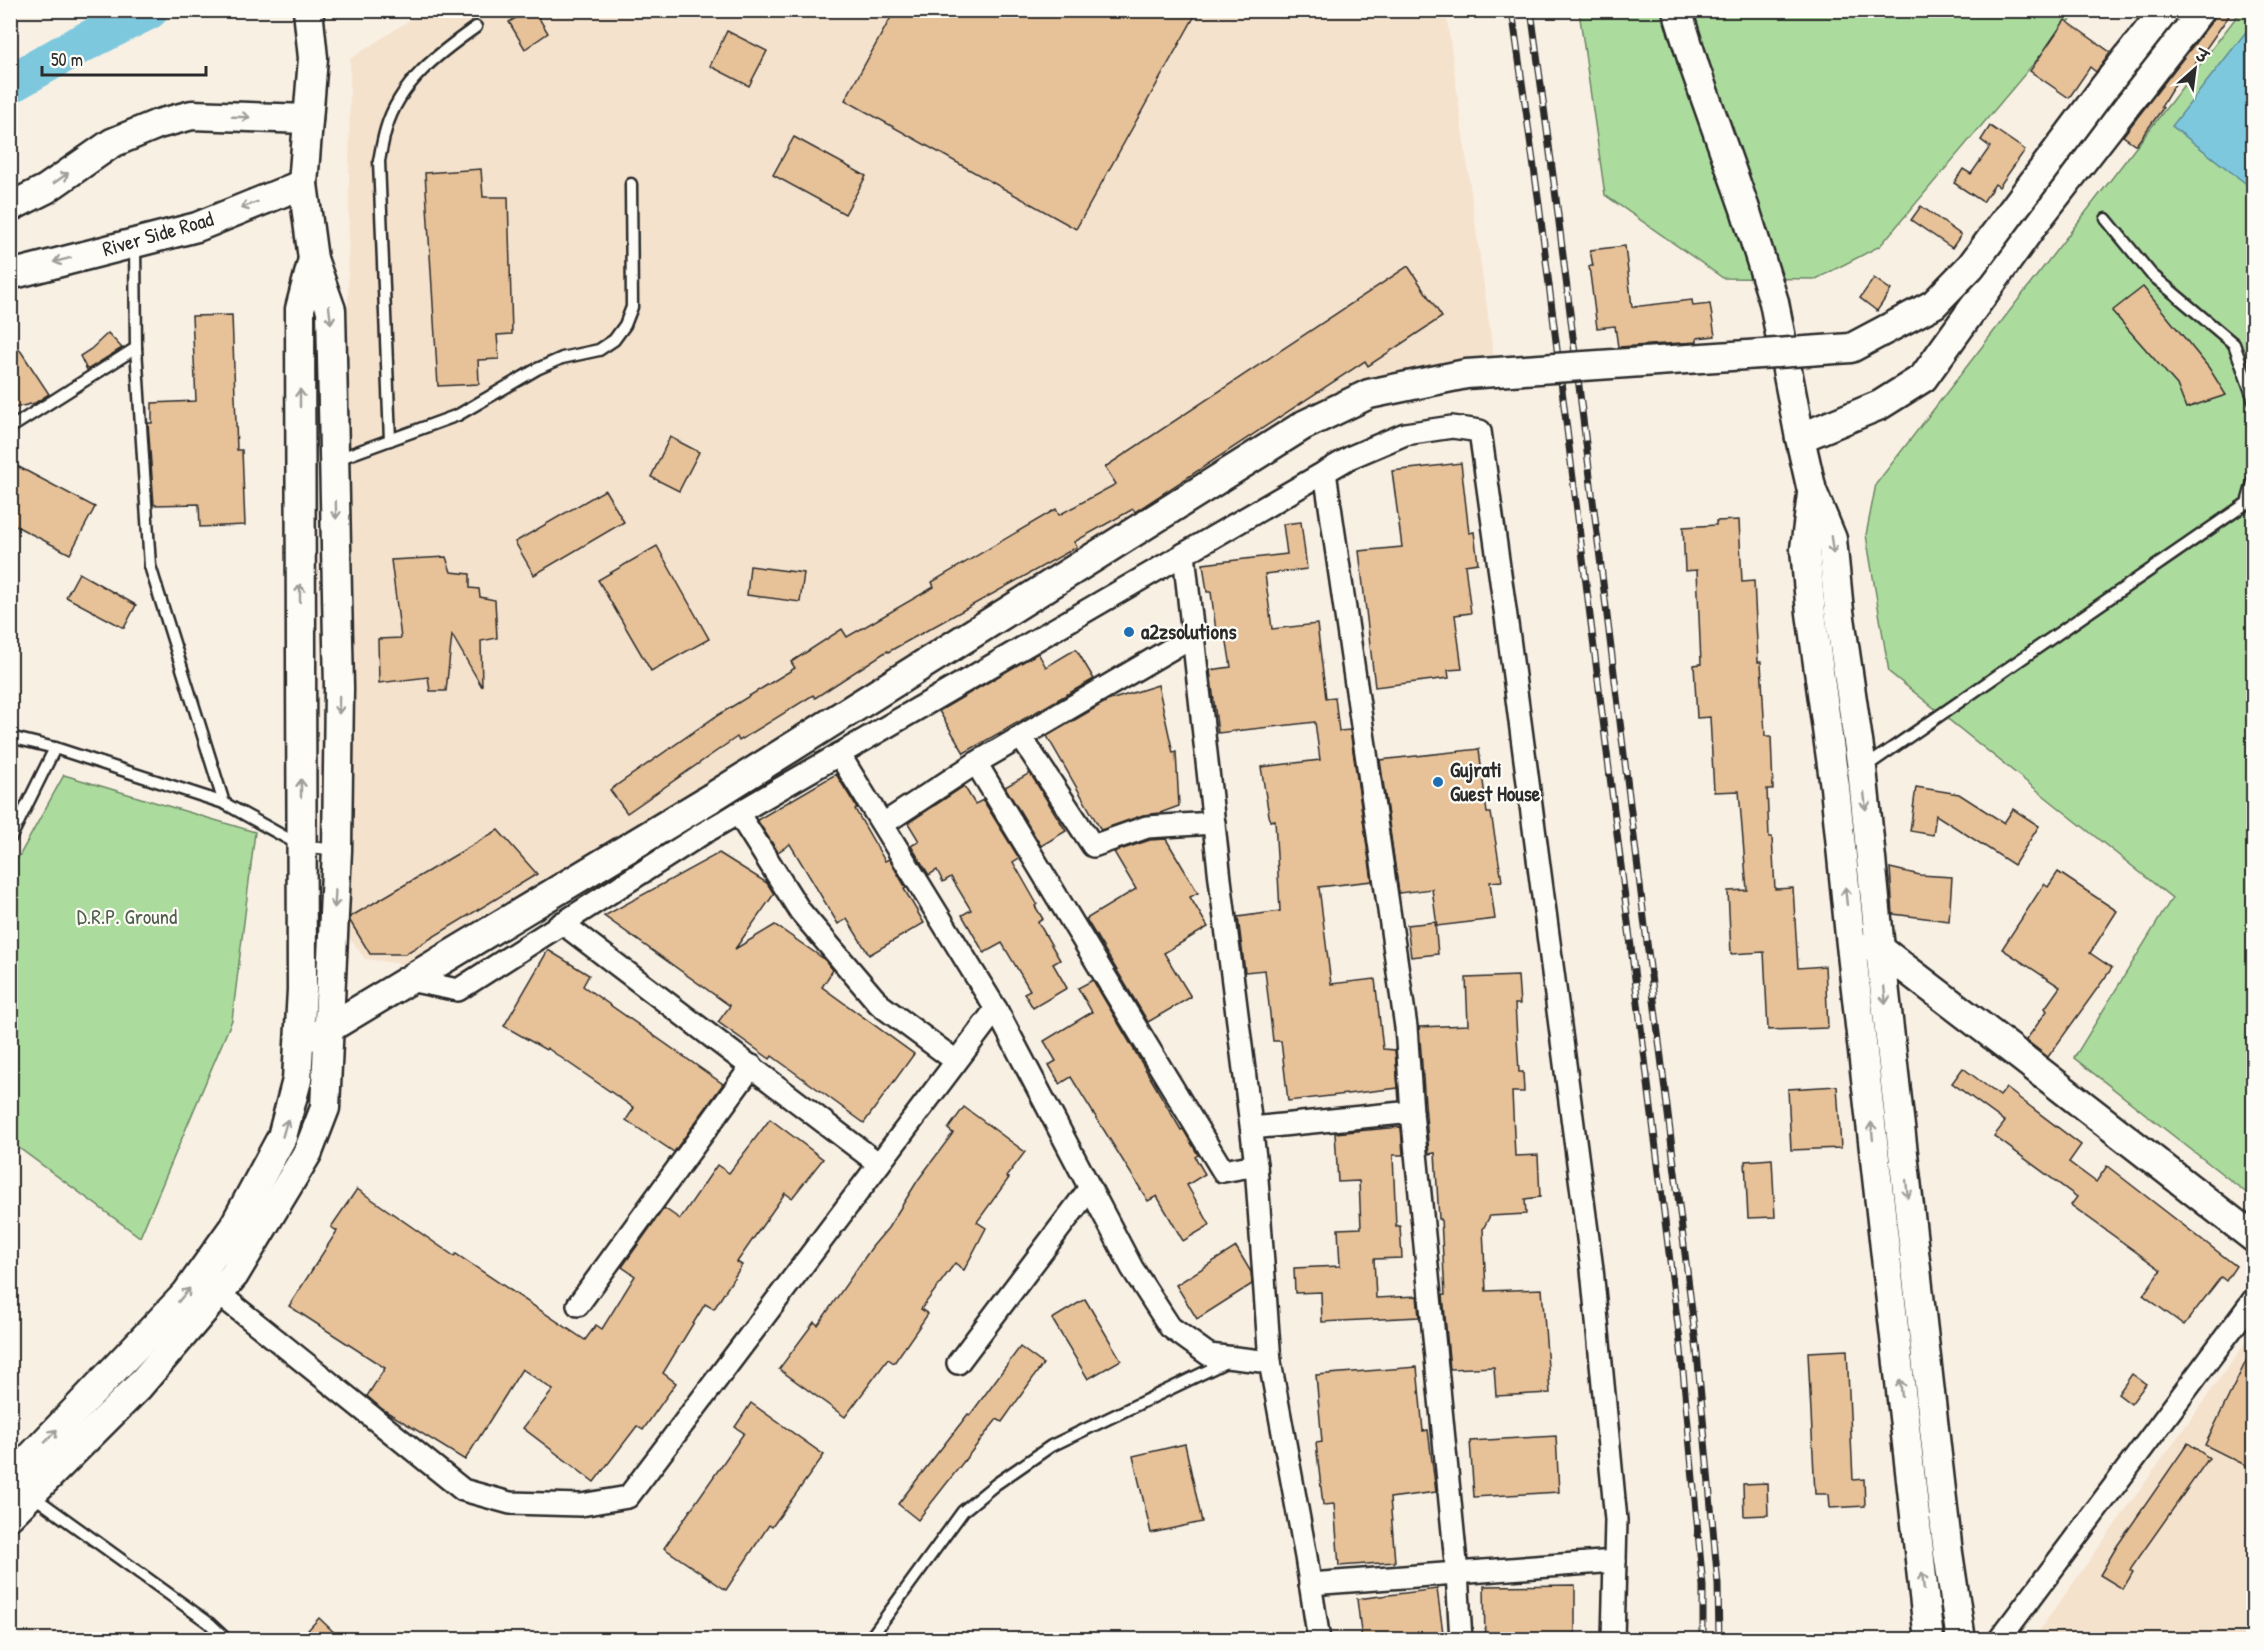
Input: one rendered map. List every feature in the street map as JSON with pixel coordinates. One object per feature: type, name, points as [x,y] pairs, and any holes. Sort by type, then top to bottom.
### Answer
[{"type":"main road","points":[[20,1486],[139,1386],[234,1275],[308,1152],[325,1108],[337,850],[339,688],[332,310],[313,260],[303,184],[313,58],[308,10]]},
{"type":"main road","points":[[1677,10],[1774,302],[1812,491],[1805,549],[1812,613],[1848,778],[1880,949],[1948,1552],[1961,1640]]},
{"type":"main road","points":[[299,1046],[711,798],[1304,425],[1369,394],[1466,374],[1851,348],[1934,304],[1971,266],[2165,10]]},
{"type":"main road","points":[[1800,438],[1880,405],[1923,378],[2033,225],[2200,10]]},
{"type":"main road","points":[[10,207],[46,189],[112,143],[158,124],[192,115],[308,119]]},
{"type":"main road","name":"River Side Road","points":[[10,275],[198,226],[303,184]]},
{"type":"main road","points":[[10,1515],[20,1486],[186,1294],[233,1228],[282,1137],[297,1080],[302,990],[300,309],[313,260]]},
{"type":"main road","points":[[1848,778],[1850,936],[1929,1640]]},
{"type":"main road","points":[[1850,936],[1880,949],[2253,1238]]},
{"type":"street","points":[[409,980],[458,990],[738,813],[1351,457],[1405,434],[1452,427],[1480,431],[1592,1269],[1616,1520],[1613,1640]]},
{"type":"street","points":[[1325,472],[1406,1027],[1412,1113],[1457,1573],[1461,1640]]},
{"type":"street","points":[[1184,554],[1256,1165],[1270,1362],[1318,1640]]},
{"type":"street","points":[[883,824],[976,763],[1193,636]]},
{"type":"street","points":[[1021,737],[1093,846],[1147,827],[1214,823]]},
{"type":"street","points":[[839,754],[996,1009],[1132,1268],[1170,1327],[1209,1355],[1270,1362]]},
{"type":"street","points":[[976,763],[1223,1171],[1256,1165]]},
{"type":"street","points":[[738,813],[800,911],[879,1004],[956,1061]]},
{"type":"street","points":[[562,923],[879,1164]]},
{"type":"street","points":[[218,1293],[463,1490],[510,1503],[581,1505],[628,1497],[996,1009]]},
{"type":"street","points":[[578,1305],[752,1066]]},
{"type":"street","points":[[1252,1128],[1412,1113]]},
{"type":"street","points":[[958,1363],[1090,1188]]},
{"type":"street","points":[[1999,1640],[2253,1299]]},
{"type":"street","points":[[1310,1584],[1615,1561]]},
{"type":"lane","points":[[390,440],[379,161],[386,127],[402,94],[424,68],[451,44],[476,27]]},
{"type":"lane","points":[[334,460],[458,416],[537,369],[562,358],[599,350],[614,340],[625,325],[632,308],[631,184]]},
{"type":"lane","points":[[2106,219],[2151,274],[2234,344],[2253,400]]},
{"type":"lane","points":[[135,242],[136,348],[150,566],[224,803]]},
{"type":"lane","points":[[10,428],[136,348]]},
{"type":"lane","points":[[1848,778],[2247,503],[2253,479]]},
{"type":"lane","points":[[10,737],[55,748],[224,803],[301,846],[337,850]]},
{"type":"lane","points":[[10,839],[55,748]]},
{"type":"lane","points":[[869,1640],[963,1511],[996,1484],[1051,1446],[1234,1358]]},
{"type":"lane","points":[[20,1486],[209,1623],[227,1640]]},
{"type":"shaded area","points":[[425,10],[1446,11],[1495,366],[1419,372],[1330,396],[411,965],[365,959],[343,929],[350,59]]},
{"type":"shaded area","points":[[2253,1332],[2253,1639],[2033,1639]]},
{"type":"green space","points":[[1579,11],[2078,11],[1880,246],[1816,279],[1723,278],[1605,195]]},
{"type":"green space","points":[[2241,11],[2253,11],[2253,1198],[2074,1058],[2172,898],[1889,672],[1866,535],[1876,484]]},
{"type":"green space","name":"D.R.P. Ground","points":[[64,775],[255,832],[232,1020],[140,1237],[11,1142],[11,871]]},
{"type":"water","points":[[2253,23],[2253,189],[2172,126]]},
{"type":"building","points":[[529,10],[534,10],[548,33],[525,49],[509,22]]},
{"type":"building","points":[[895,10],[1198,10],[1076,229],[845,100]]},
{"type":"building","points":[[2216,10],[2233,10],[2186,77],[2181,74],[2161,107],[2163,108],[2136,145],[2123,136],[2213,20]]},
{"type":"building","points":[[2065,20],[2110,52],[2096,72],[2090,67],[2069,98],[2030,71]]},
{"type":"building","points":[[727,31],[767,51],[749,86],[710,66]]},
{"type":"building","points":[[1990,126],[2025,150],[1999,187],[1995,184],[1983,202],[1954,183],[1963,169],[1971,174],[1990,147],[1981,140]]},
{"type":"building","points":[[794,137],[866,176],[845,214],[773,175]]},
{"type":"building","points":[[481,169],[483,197],[508,197],[512,334],[497,335],[499,359],[478,360],[479,384],[438,386],[425,173]]},
{"type":"building","points":[[1921,206],[1961,235],[1952,248],[1911,220]]},
{"type":"building","points":[[1625,246],[1632,307],[1692,300],[1693,306],[1710,304],[1715,336],[1697,338],[1697,342],[1618,347],[1615,326],[1597,328],[1589,266],[1593,266],[1590,250]]},
{"type":"building","points":[[1408,266],[1442,317],[1368,366],[1365,361],[1135,512],[1133,509],[1074,542],[1077,547],[887,651],[815,698],[813,695],[739,741],[737,737],[627,813],[610,790],[715,717],[795,668],[791,662],[842,629],[847,637],[934,587],[932,582],[1056,509],[1059,515],[1116,484],[1105,467]]},
{"type":"building","points":[[1874,278],[1891,290],[1877,311],[1860,298]]},
{"type":"building","points":[[2143,287],[2209,368],[2226,395],[2186,408],[2177,385],[2112,311]]},
{"type":"building","points":[[232,315],[237,450],[242,450],[245,525],[200,527],[199,504],[154,505],[148,423],[152,423],[152,403],[196,401],[192,316]]},
{"type":"building","points":[[108,333],[122,348],[87,370],[80,356]]},
{"type":"building","points":[[10,335],[49,394],[35,403],[10,409]]},
{"type":"building","points":[[670,437],[699,452],[679,491],[651,477]]},
{"type":"building","points":[[1461,463],[1469,533],[1474,532],[1478,563],[1465,565],[1471,613],[1455,615],[1462,669],[1448,670],[1449,678],[1375,687],[1359,551],[1402,547],[1392,471]]},
{"type":"building","points":[[17,466],[95,507],[70,554],[10,523],[10,478]]},
{"type":"building","points":[[605,490],[624,522],[534,575],[515,542]]},
{"type":"building","points":[[1739,520],[1742,582],[1754,581],[1765,736],[1771,736],[1773,789],[1767,789],[1769,837],[1772,837],[1775,889],[1793,888],[1798,968],[1825,966],[1828,1028],[1768,1030],[1764,952],[1731,954],[1728,891],[1747,890],[1739,791],[1714,792],[1710,717],[1697,718],[1694,665],[1701,664],[1697,570],[1685,571],[1683,527],[1716,525],[1716,521]]},
{"type":"building","points":[[1301,522],[1307,569],[1265,574],[1272,629],[1317,624],[1326,698],[1335,697],[1339,731],[1350,730],[1372,881],[1319,887],[1331,984],[1375,979],[1383,1049],[1395,1050],[1398,1088],[1288,1101],[1281,1041],[1273,1041],[1265,970],[1245,972],[1238,917],[1280,911],[1275,820],[1270,821],[1261,767],[1320,760],[1315,722],[1218,733],[1210,670],[1231,667],[1225,630],[1216,631],[1211,592],[1207,592],[1203,564],[1287,554],[1283,524]]},
{"type":"building","points":[[657,546],[709,639],[651,671],[598,580]]},
{"type":"building","points":[[446,557],[451,572],[470,574],[470,588],[479,589],[480,597],[495,600],[497,638],[481,641],[482,687],[452,635],[446,691],[430,691],[428,677],[379,683],[378,639],[401,638],[391,560]]},
{"type":"building","points":[[750,566],[804,573],[800,602],[747,595]]},
{"type":"building","points":[[79,573],[136,605],[124,628],[66,597]]},
{"type":"building","points":[[1076,649],[1094,679],[964,753],[939,711],[1038,653],[1046,667]]},
{"type":"building","points":[[1158,685],[1173,753],[1176,752],[1179,806],[1160,813],[1143,815],[1101,830],[1047,736],[1107,701]]},
{"type":"building","points":[[1479,749],[1487,813],[1491,813],[1502,881],[1490,882],[1495,919],[1437,926],[1432,889],[1399,893],[1380,760]]},
{"type":"building","points":[[1030,773],[1066,831],[1041,846],[1005,787]]},
{"type":"building","points":[[836,774],[885,861],[889,859],[924,923],[869,955],[847,919],[838,924],[790,844],[778,852],[757,820]]},
{"type":"building","points":[[964,786],[975,804],[983,800],[1019,858],[1013,862],[1037,904],[1035,906],[1043,919],[1038,922],[1060,960],[1053,964],[1067,988],[1033,1008],[1024,993],[1030,990],[1002,943],[984,953],[962,915],[971,910],[951,877],[943,882],[937,870],[929,875],[911,846],[919,841],[908,823]]},
{"type":"building","points":[[1916,787],[1959,794],[2004,823],[2013,809],[2039,826],[2014,865],[1936,815],[1933,835],[1910,831]]},
{"type":"building","points":[[498,830],[537,874],[405,954],[370,954],[350,921],[350,917]]},
{"type":"building","points":[[1166,839],[1198,893],[1190,897],[1208,927],[1164,953],[1191,997],[1148,1022],[1086,919],[1136,889],[1114,852],[1150,840]]},
{"type":"building","points":[[719,853],[767,883],[774,894],[735,949],[775,925],[824,959],[833,970],[822,987],[914,1054],[864,1123],[772,1056],[770,1059],[718,1022],[730,1006],[604,916]]},
{"type":"building","points":[[1890,868],[1920,875],[1952,877],[1949,921],[1893,914]]},
{"type":"building","points":[[2058,872],[2117,911],[2090,953],[2112,968],[2048,1057],[2026,1040],[2047,1011],[2045,1008],[2060,987],[2002,949],[2044,884],[2048,887]]},
{"type":"building","points":[[1435,922],[1438,954],[1411,957],[1407,925]]},
{"type":"building","points":[[548,950],[589,975],[583,986],[723,1084],[674,1152],[626,1120],[634,1108],[547,1048],[546,1050],[504,1026]]},
{"type":"building","points":[[1518,976],[1520,1004],[1515,1004],[1519,1072],[1523,1072],[1524,1092],[1512,1092],[1515,1156],[1538,1155],[1540,1197],[1525,1199],[1526,1214],[1490,1216],[1483,1229],[1486,1291],[1542,1289],[1550,1393],[1496,1396],[1494,1367],[1450,1369],[1443,1295],[1445,1295],[1441,1219],[1439,1219],[1435,1153],[1429,1154],[1419,1027],[1468,1025],[1466,978]]},
{"type":"building","points":[[1093,980],[1181,1130],[1183,1129],[1198,1155],[1195,1157],[1205,1174],[1187,1185],[1210,1225],[1183,1241],[1157,1196],[1148,1201],[1071,1077],[1060,1084],[1049,1065],[1056,1061],[1044,1041],[1092,1012],[1078,988]]},
{"type":"building","points":[[1963,1068],[2000,1096],[2006,1088],[2081,1145],[2069,1162],[2096,1182],[2107,1166],[2236,1266],[2226,1281],[2221,1277],[2184,1325],[2143,1295],[2161,1270],[2071,1205],[2077,1197],[1994,1136],[2005,1122],[1952,1083]]},
{"type":"building","points":[[1837,1086],[1841,1148],[1791,1150],[1788,1089]]},
{"type":"building","points":[[964,1107],[1025,1152],[977,1222],[986,1228],[964,1270],[955,1263],[921,1309],[928,1314],[894,1363],[888,1359],[845,1417],[779,1369],[814,1322],[818,1325],[872,1247],[888,1228],[918,1180],[953,1133],[948,1129]]},
{"type":"building","points":[[770,1119],[823,1159],[792,1198],[785,1193],[737,1262],[742,1265],[714,1309],[705,1304],[663,1373],[676,1383],[643,1430],[637,1426],[594,1482],[523,1428],[553,1390],[522,1369],[465,1460],[382,1409],[367,1396],[385,1368],[289,1306],[337,1231],[331,1227],[357,1189],[454,1256],[456,1254],[585,1340],[596,1325],[602,1329],[635,1276],[622,1267],[664,1208],[680,1219],[717,1165],[729,1173]]},
{"type":"building","points":[[1401,1127],[1403,1155],[1393,1155],[1396,1226],[1400,1226],[1402,1258],[1374,1259],[1376,1298],[1417,1296],[1419,1317],[1322,1322],[1321,1292],[1295,1293],[1294,1268],[1340,1266],[1338,1229],[1361,1228],[1359,1181],[1338,1182],[1335,1133]]},
{"type":"building","points":[[1772,1159],[1775,1217],[1748,1218],[1745,1161]]},
{"type":"building","points":[[1236,1247],[1251,1272],[1252,1284],[1197,1319],[1176,1285]]},
{"type":"building","points":[[1085,1299],[1121,1360],[1088,1379],[1052,1319]]},
{"type":"building","points":[[1020,1347],[1043,1364],[1002,1422],[997,1419],[918,1520],[898,1504],[968,1414],[970,1415]]},
{"type":"building","points":[[2253,1347],[2253,1469],[2205,1445]]},
{"type":"building","points":[[1847,1350],[1853,1480],[1864,1479],[1865,1506],[1830,1508],[1829,1494],[1815,1494],[1808,1352]]},
{"type":"building","points":[[1417,1367],[1423,1431],[1428,1430],[1436,1492],[1390,1498],[1395,1562],[1339,1566],[1334,1504],[1323,1505],[1316,1443],[1322,1442],[1316,1375]]},
{"type":"building","points":[[2132,1374],[2146,1384],[2131,1404],[2118,1394]]},
{"type":"building","points":[[751,1403],[824,1455],[772,1527],[769,1525],[726,1590],[664,1548],[744,1433],[735,1427]]},
{"type":"building","points":[[1556,1436],[1559,1492],[1474,1497],[1470,1441]]},
{"type":"building","points":[[2188,1443],[2209,1458],[2130,1570],[2133,1572],[2123,1589],[2100,1575],[2117,1546]]},
{"type":"building","points":[[1185,1444],[1202,1522],[1151,1533],[1133,1456]]},
{"type":"building","points":[[1767,1483],[1768,1515],[1744,1516],[1743,1484]]},
{"type":"building","points":[[1575,1585],[1575,1640],[1485,1640],[1484,1586]]},
{"type":"building","points":[[1437,1589],[1444,1640],[1362,1640],[1357,1599]]},
{"type":"building","points":[[319,1618],[342,1640],[299,1640]]},
{"type":"waterway","points":[[10,84],[77,46],[149,10]]},
{"type":"railway","points":[[1512,10],[1539,204],[1681,1350],[1703,1586],[1703,1640]]},
{"type":"railway","points":[[1531,10],[1697,1352],[1718,1584],[1719,1640]]},
{"type":"place","name":"a2zsolutions","points":[[1129,632]]},
{"type":"place","name":"Gujrati Guest House","points":[[1438,782]]}]
